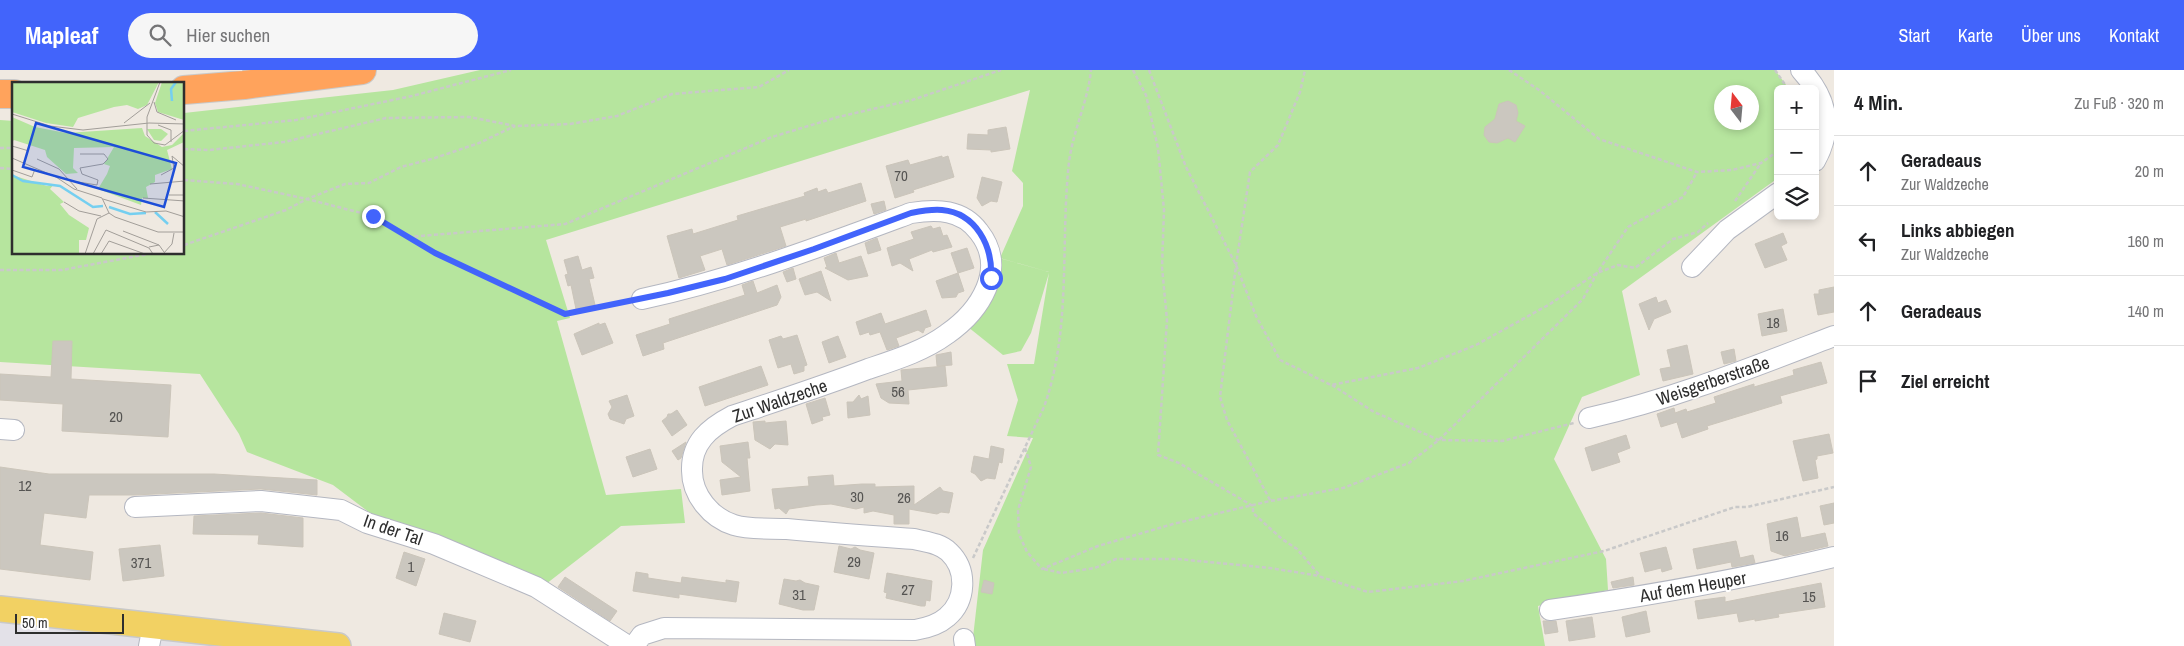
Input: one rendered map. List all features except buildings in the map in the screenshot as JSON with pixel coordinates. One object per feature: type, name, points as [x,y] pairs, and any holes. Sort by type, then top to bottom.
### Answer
[{"type":"highway","points":[[185,90],[244,85],[362,70]]},
{"type":"main road","points":[[0,609],[151,636],[338,646]]},
{"type":"street","points":[[1801,70],[1814,84],[1824,105],[1826,115],[1825,138],[1819,154]]},
{"type":"street","points":[[1692,267],[1727,230],[1774,196]]},
{"type":"street","name":"Zur Waldzeche","points":[[642,299],[725,279],[911,213],[942,210],[966,219],[985,240],[992,267],[991,278],[986,290],[964,321],[946,335],[916,352],[732,416],[708,431],[695,449],[692,467],[694,484],[709,510],[735,525],[914,539],[942,547],[949,552],[959,567]]},
{"type":"street","name":"Weisgerberstraße","points":[[1589,418],[1630,409],[1707,385],[1834,336]]},
{"type":"street","name":"In der Tal","points":[[135,508],[261,501],[341,510],[366,522],[434,544],[536,587],[628,646]]},
{"type":"street","name":"Auf dem Heuper","points":[[1550,610],[1672,592],[1772,572],[1834,557]]},
{"type":"street","points":[[634,646],[642,635],[664,628],[915,630],[932,626],[946,618],[960,600],[963,585],[959,567]]},
{"type":"path","points":[[185,131],[296,120],[412,96],[511,70]]},
{"type":"path","points":[[185,149],[209,150],[284,142],[386,118],[469,117],[515,126],[570,124],[617,116],[672,94],[759,87],[789,70]]},
{"type":"path","points":[[408,236],[565,224],[772,137],[838,117],[912,100],[1001,70]]},
{"type":"path","points":[[959,567],[975,556],[1044,407],[1053,383],[1061,336],[1069,162],[1091,70]]},
{"type":"path","points":[[1133,70],[1146,95],[1158,148],[1164,210],[1162,267],[1168,320],[1158,455],[1179,463],[1253,506]]},
{"type":"path","points":[[1149,70],[1186,167],[1236,265],[1256,316],[1280,360],[1331,385],[1374,412],[1438,440],[1502,441],[1589,418]]},
{"type":"path","points":[[1270,501],[1227,420],[1220,397],[1236,265],[1250,172],[1278,145],[1300,92],[1305,70]]},
{"type":"path","points":[[1509,70],[1540,90],[1599,139],[1697,172],[1732,170],[1761,163]]},
{"type":"path","points":[[1775,70],[1785,85]]},
{"type":"path","points":[[185,246],[286,210],[307,198],[345,184],[369,183],[401,167],[479,143],[515,126]]},
{"type":"path","points":[[1729,207],[1736,201],[1761,163],[1774,154]]},
{"type":"path","points":[[1042,569],[1098,546],[1173,524],[1270,501],[1343,488],[1409,463],[1438,440],[1583,299],[1597,273],[1628,227],[1683,197],[1697,172]]},
{"type":"path","points":[[185,180],[237,184],[307,198],[373,216],[435,253],[565,314],[642,299]]},
{"type":"path","points":[[1331,385],[1418,368],[1476,345],[1550,304],[1597,273],[1618,265],[1635,268],[1673,239],[1698,232],[1710,222]]},
{"type":"path","points":[[0,270],[62,270],[143,255]]},
{"type":"path","points":[[1025,448],[1031,467],[1018,510],[1020,534],[1027,552],[1042,569],[1061,573],[1095,568],[1116,559],[1178,560],[1270,568],[1321,577],[1368,592],[1463,581],[1604,551],[1735,507],[1747,507],[1834,487]]},
{"type":"path","points":[[1253,506],[1254,513],[1297,550],[1321,577]]},
{"type":"shaded area","points":[[0,620],[226,646],[0,646]]},
{"type":"green space","points":[[480,70],[1775,70],[1786,85],[1774,85],[1774,181],[1622,291],[1640,375],[1582,397],[1554,459],[1606,559],[1608,590],[1538,606],[1545,646],[972,646],[983,550],[1033,438],[1007,436],[1018,400],[1007,364],[1034,364],[1049,273],[1031,333],[1021,351],[1003,355],[968,327],[999,258],[1049,272],[1000,258],[1023,206],[1023,183],[1012,171],[1030,90],[546,240],[570,318],[557,321],[606,495],[681,489],[685,523],[621,526],[546,584],[374,516],[333,485],[247,452],[239,434],[200,374],[0,362],[0,120],[12,121],[12,255],[185,255],[185,113],[393,90]]},
{"type":"route","points":[[373,216],[435,253],[565,314],[725,279],[911,213],[927,210],[942,210],[954,213],[966,219],[977,229],[989,250],[992,267],[991,278]]}]
